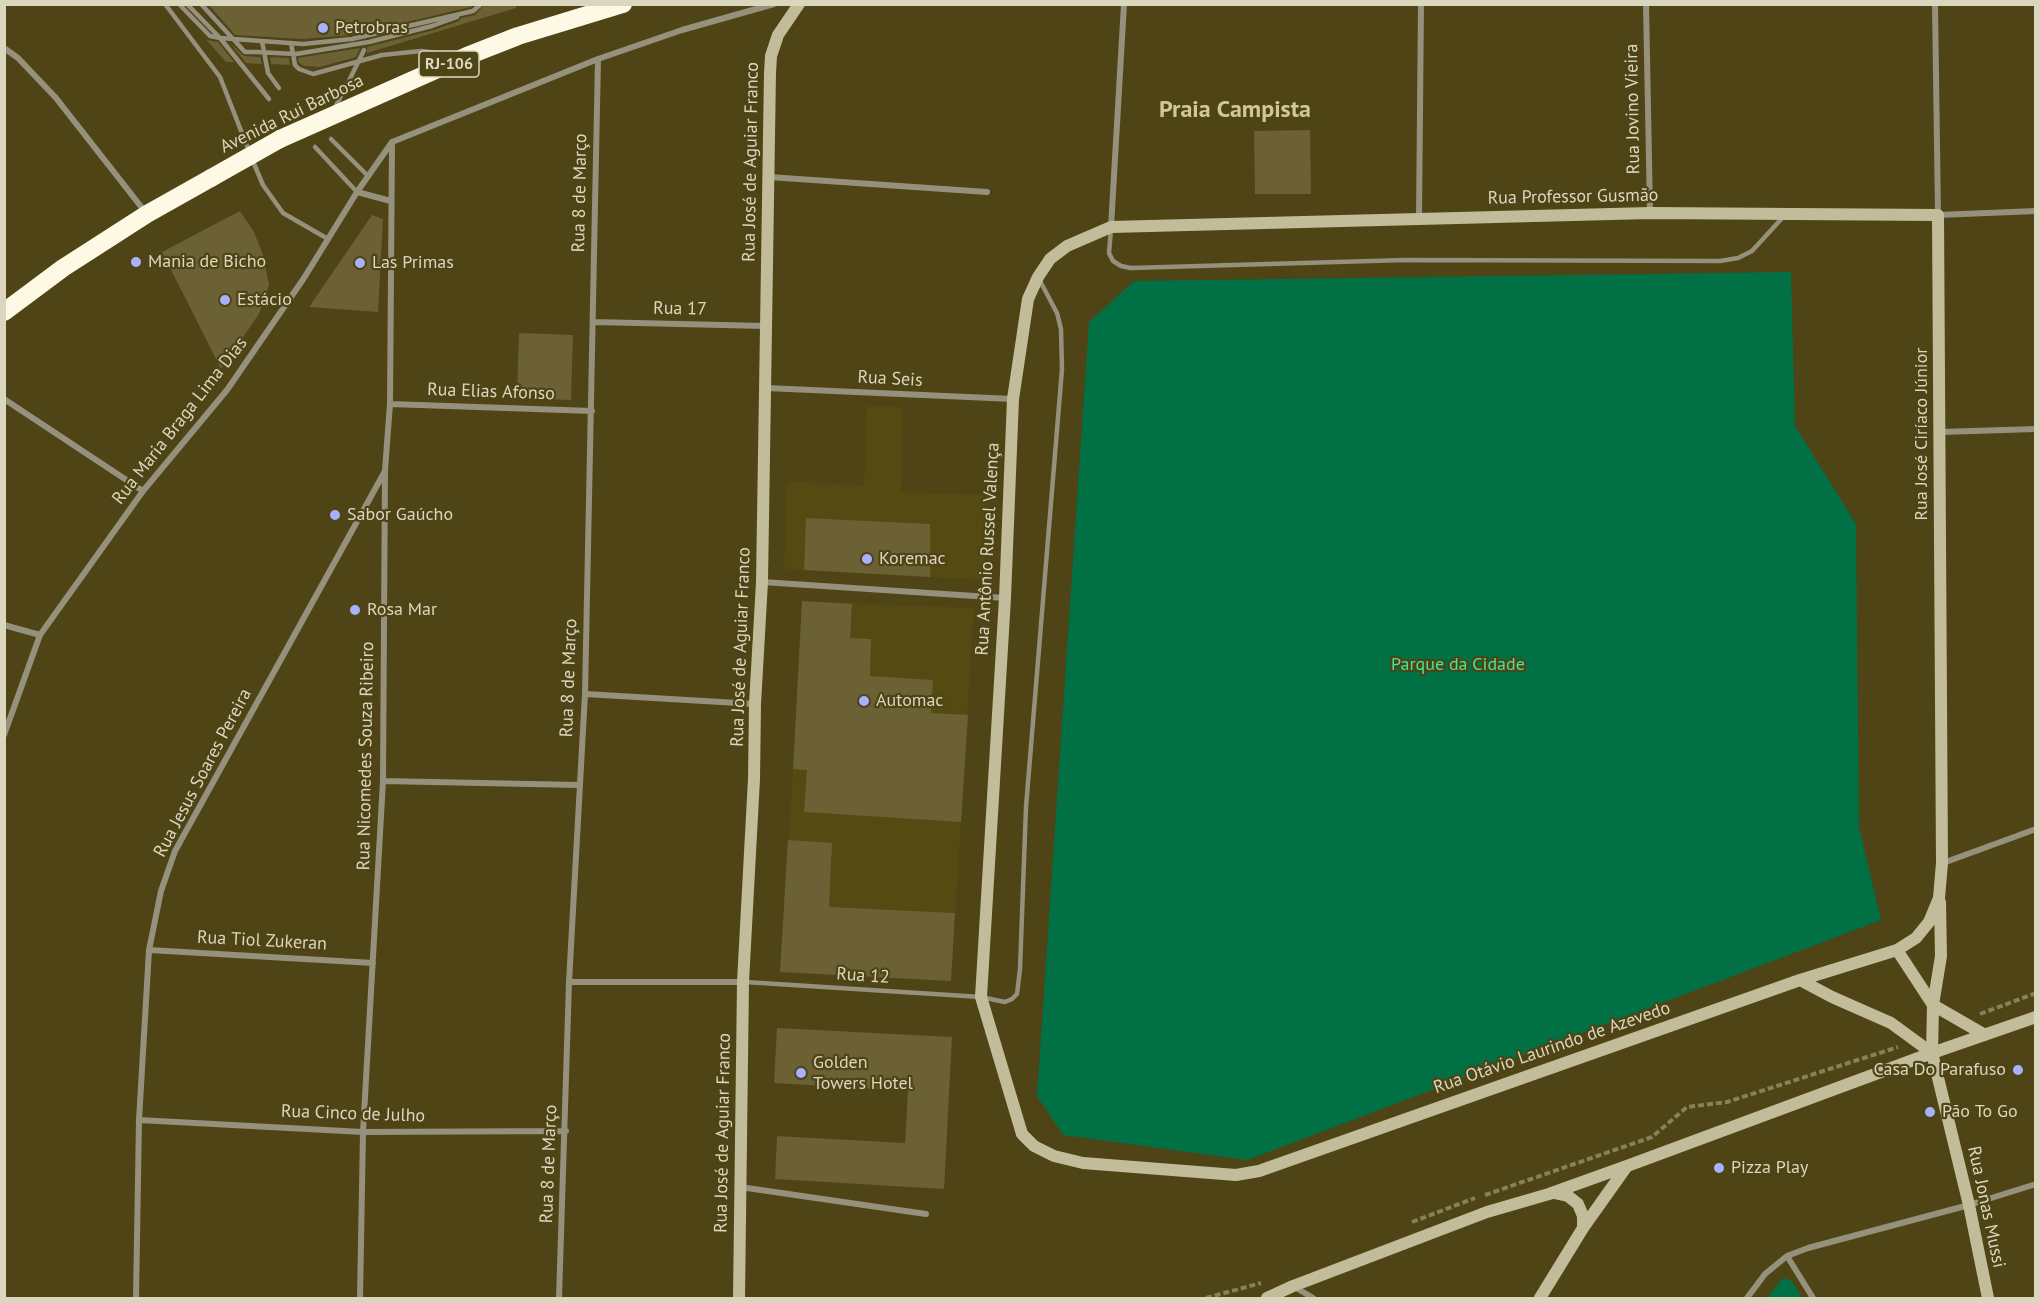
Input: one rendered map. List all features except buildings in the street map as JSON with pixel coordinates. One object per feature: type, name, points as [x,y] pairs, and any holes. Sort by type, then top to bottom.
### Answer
[{"type":"highway","name":"Avenida Rui Barbosa","points":[[4,312],[63,267],[147,214],[280,139],[467,56],[518,36],[623,4]]},
{"type":"street","points":[[392,142],[598,59],[682,30],[774,4]]},
{"type":"street","name":"Rua José de Aguiar Franco","points":[[738,1299],[743,982],[762,582],[771,56],[778,35],[799,4]]},
{"type":"street","points":[[1112,227],[1124,4]]},
{"type":"street","points":[[1419,219],[1421,4]]},
{"type":"street","name":"Rua Jovino Vieira","points":[[1646,4],[1650,213]]},
{"type":"street","name":"Rua José Ciríaco Júnior","points":[[1935,4],[1941,432],[1942,863]]},
{"type":"street","points":[[4,48],[18,58],[56,98],[147,214]]},
{"type":"street","name":"Rua 8 de Março","points":[[559,1299],[569,982],[585,694],[598,59]]},
{"type":"street","name":"Rua Maria Braga Lima Dias","points":[[4,735],[40,635],[143,491],[227,390],[392,142]]},
{"type":"street","name":"Rua Nicomedes Souza Ribeiro","points":[[360,1299],[363,1132],[383,781],[385,470],[390,404],[392,142]]},
{"type":"street","points":[[769,177],[987,192]]},
{"type":"street","points":[[357,192],[391,201]]},
{"type":"street","name":"Rua Professor Gusmão","points":[[1112,227],[1650,213],[1938,215],[2036,211]]},
{"type":"street","name":"Rua Antônio Russel Valença","points":[[1022,1134],[981,997],[1005,598],[1013,399],[1028,299],[1038,277],[1050,259],[1067,246],[1112,227]]},
{"type":"street","name":"Rua 17","points":[[593,322],[766,326]]},
{"type":"street","name":"Rua Seis","points":[[766,388],[1013,399]]},
{"type":"street","points":[[4,399],[143,491]]},
{"type":"street","name":"Rua Elias Afonso","points":[[390,404],[592,411]]},
{"type":"street","points":[[1941,432],[2036,429]]},
{"type":"street","name":"Rua Jesus Soares Pereira","points":[[136,1299],[139,1120],[149,950],[161,891],[175,851],[385,470]]},
{"type":"street","points":[[762,582],[1005,598]]},
{"type":"street","points":[[4,625],[40,635]]},
{"type":"street","points":[[585,694],[755,704]]},
{"type":"street","points":[[383,781],[579,785]]},
{"type":"street","points":[[1942,863],[2036,829]]},
{"type":"street","name":"Rua Otávio Laurindo de Azevedo","points":[[1022,1134],[1034,1146],[1054,1156],[1083,1163],[1236,1175],[1258,1171],[1800,980],[1897,950],[1916,938],[1929,922],[1940,897],[1942,863]]},
{"type":"street","name":"Rua Jonas Mussi","points":[[1940,897],[1941,956],[1933,1005],[1932,1053],[1969,1205],[1988,1299]]},
{"type":"street","name":"Rua Tiol Zukeran","points":[[149,950],[373,963]]},
{"type":"street","points":[[1897,950],[1933,1005],[1985,1035]]},
{"type":"street","points":[[1800,980],[1891,1023],[1932,1053]]},
{"type":"street","points":[[569,982],[743,982]]},
{"type":"street","points":[[1267,1299],[1293,1286],[1487,1212],[1549,1194],[2036,1017]]},
{"type":"street","name":"Rua Cinco de Julho","points":[[139,1120],[363,1132],[566,1131]]},
{"type":"street","points":[[1540,1299],[1583,1228],[1627,1166]]},
{"type":"street","points":[[1747,1299],[1765,1274],[1787,1256],[1808,1248],[1969,1205],[2036,1184]]},
{"type":"street","points":[[740,1187],[926,1214]]},
{"type":"street","points":[[1549,1194],[1561,1194],[1578,1204],[1583,1215],[1583,1228]]},
{"type":"street","points":[[1787,1256],[1813,1299]]},
{"type":"street","points":[[1293,1286],[1313,1299]]},
{"type":"lane","points":[[165,4],[220,77],[263,185],[283,213],[328,239]]},
{"type":"lane","points":[[179,4],[210,36],[291,43],[323,43],[352,39],[473,11],[481,4]]},
{"type":"lane","points":[[187,4],[220,38],[268,99]]},
{"type":"lane","points":[[201,4],[245,52],[296,54],[369,42],[432,26],[463,14],[472,4]]},
{"type":"lane","points":[[262,41],[268,73],[279,88]]},
{"type":"lane","points":[[331,116],[369,42]]},
{"type":"lane","points":[[291,43],[295,65],[313,74],[382,55],[421,51],[467,56]]},
{"type":"lane","points":[[331,140],[368,176]]},
{"type":"lane","points":[[315,147],[357,192]]},
{"type":"lane","points":[[1112,227],[1109,253],[1113,261],[1131,268],[1405,260],[1720,261],[1738,258],[1752,250],[1786,214]]},
{"type":"lane","name":"Rua 12","points":[[743,982],[981,997],[1005,1002],[1017,994],[1026,807],[1062,369],[1061,329],[1057,314],[1038,277]]},
{"type":"path","points":[[1962,1021],[2036,993]]},
{"type":"path","points":[[1405,1225],[1449,1207],[1653,1137],[1687,1107],[1727,1102],[1917,1041]]},
{"type":"path","points":[[1206,1299],[1262,1283]]},
{"type":"shaded area","points":[[867,406],[903,407],[901,492],[988,495],[982,580],[784,569],[787,482],[864,485]]},
{"type":"shaded area","points":[[802,601],[974,608],[951,981],[780,972]]},
{"type":"green space","name":"Parque da Cidade","points":[[1791,272],[1795,426],[1856,524],[1859,827],[1881,920],[1247,1160],[1063,1135],[1037,1096],[1089,322],[1134,281]]},
{"type":"green space","points":[[1785,1278],[1793,1282],[1802,1298],[1767,1298],[1781,1280]]},
{"type":"place","name":"Petrobras","points":[[323,28]]},
{"type":"place","name":"Mania de Bicho","points":[[136,262]]},
{"type":"place","name":"Las Primas","points":[[360,263]]},
{"type":"place","name":"Estácio","points":[[225,300]]},
{"type":"place","name":"Sabor Gaúcho","points":[[335,515]]},
{"type":"place","name":"Koremac","points":[[867,559]]},
{"type":"place","name":"Rosa Mar","points":[[355,610]]},
{"type":"place","name":"Automac","points":[[864,701]]},
{"type":"place","name":"Casa Do Parafuso","points":[[2018,1070]]},
{"type":"place","name":"Golden Towers Hotel","points":[[801,1073]]},
{"type":"place","name":"Pão To Go","points":[[1930,1112]]},
{"type":"place","name":"Pizza Play","points":[[1719,1168]]},
{"type":"district","name":"Praia Campista","points":[[1235,110]]}]
